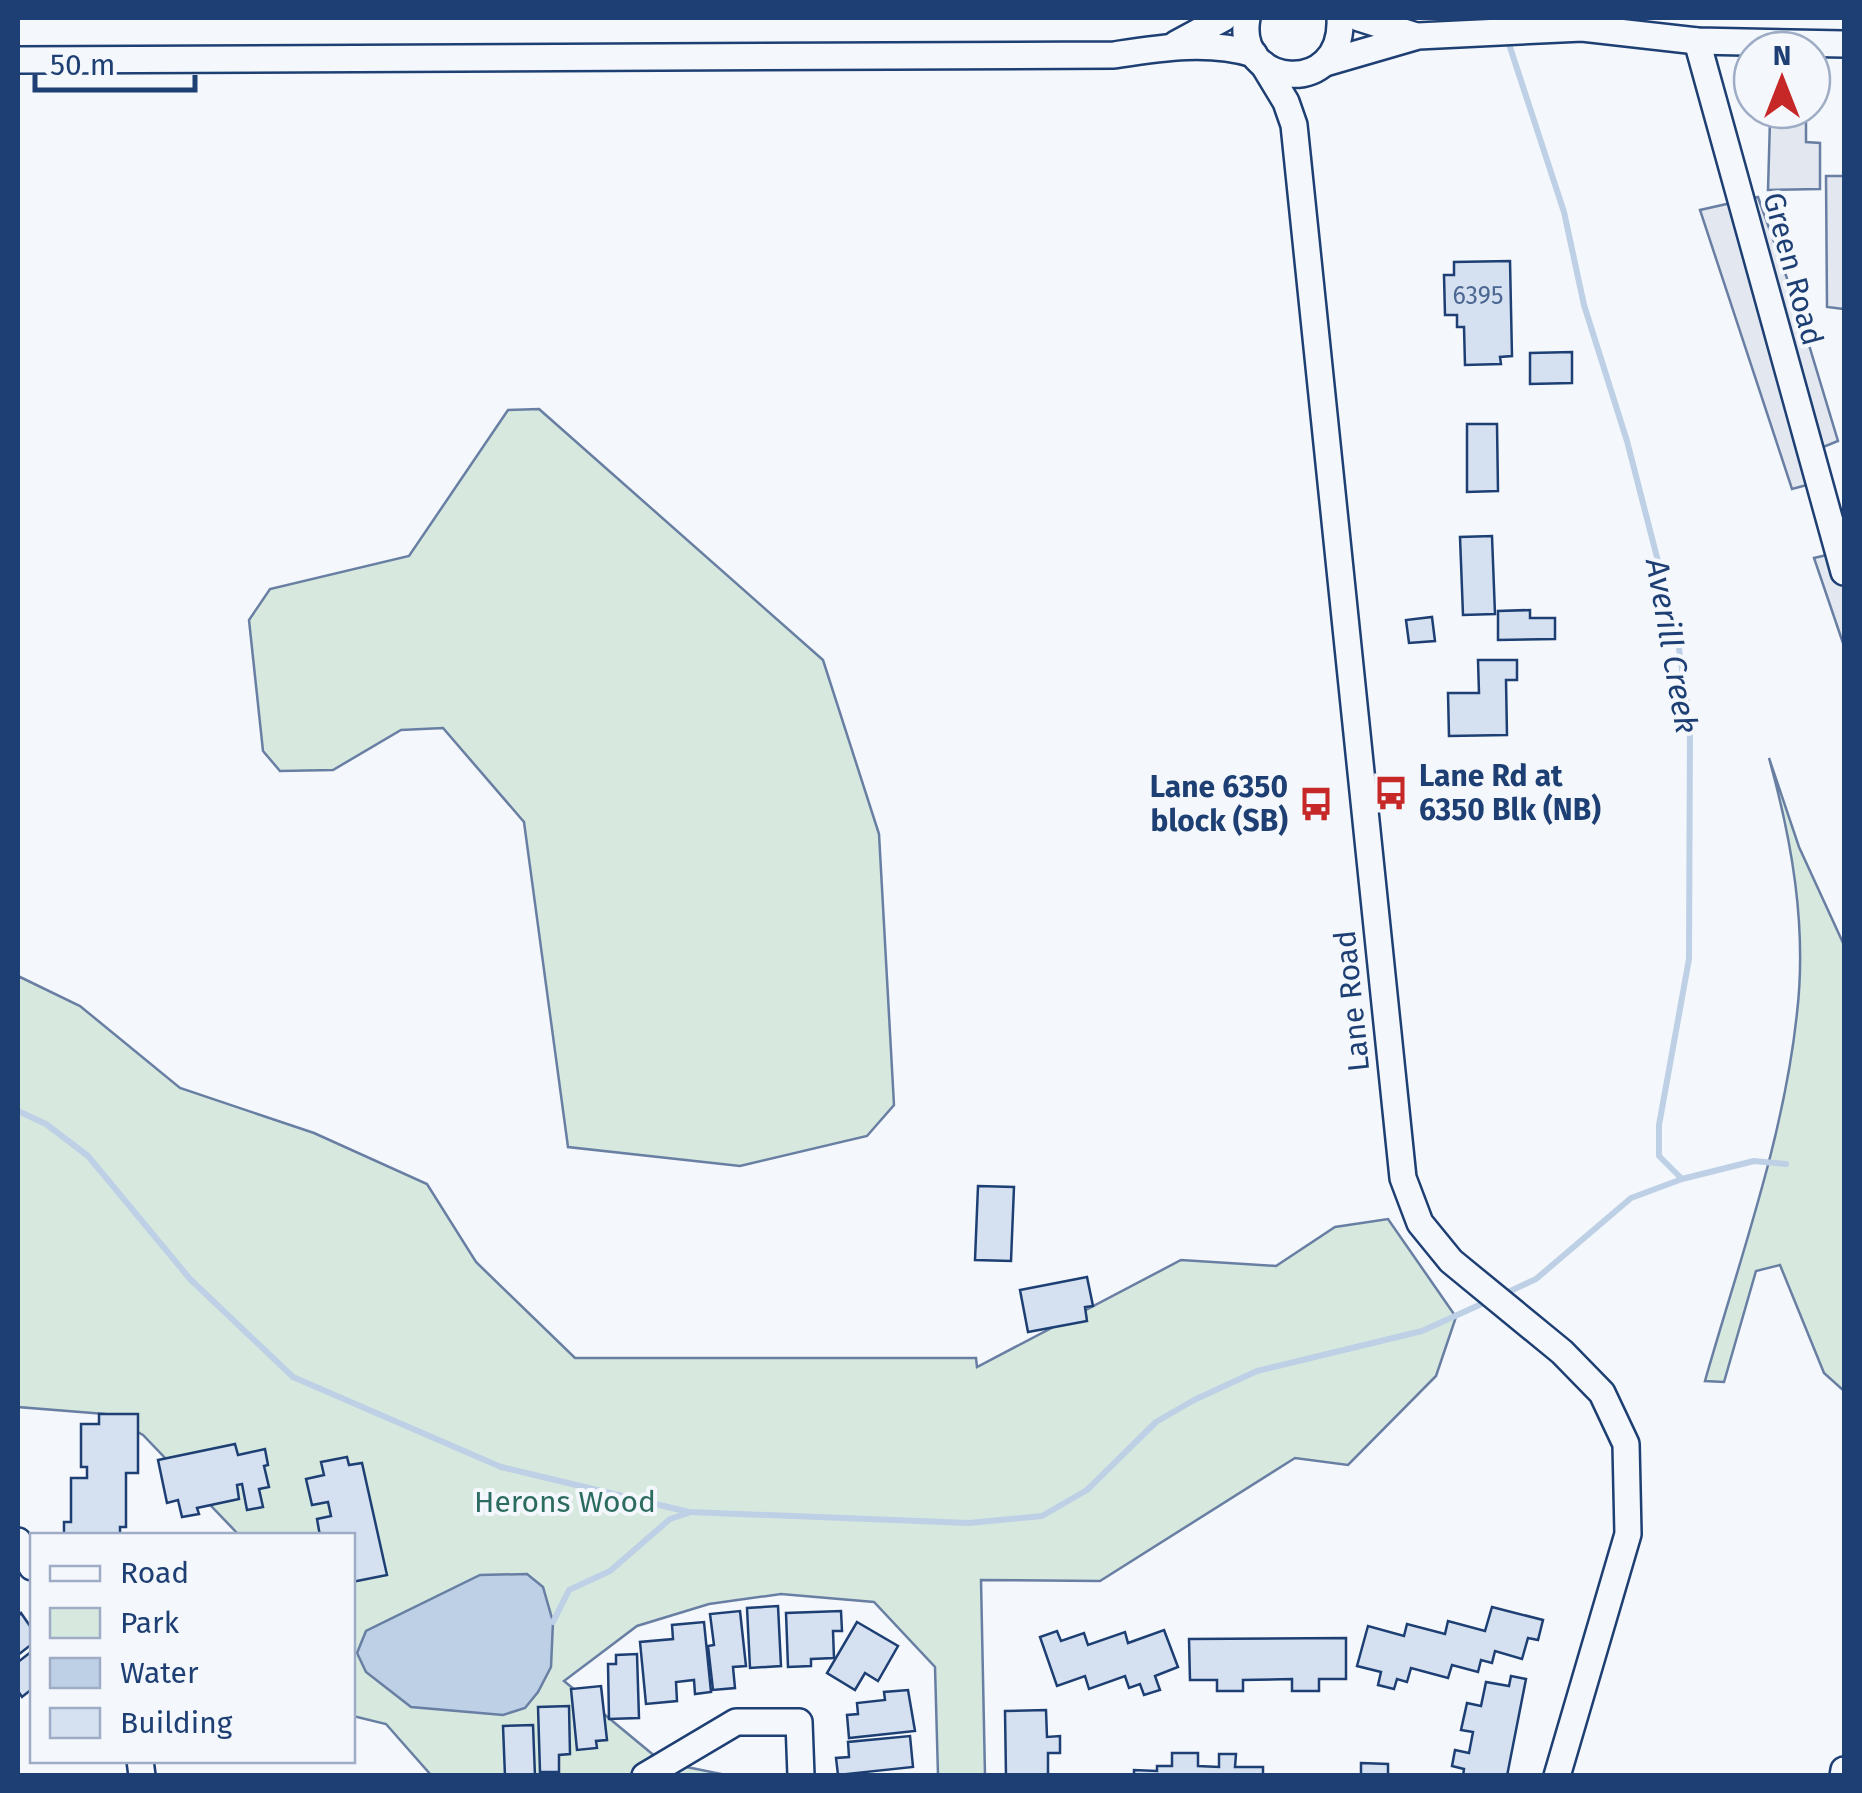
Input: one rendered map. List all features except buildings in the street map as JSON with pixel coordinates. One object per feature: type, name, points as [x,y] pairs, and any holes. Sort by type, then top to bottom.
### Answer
[{"type":"street","points":[[1172,46],[1224,18]]},
{"type":"street","name":"Lane Road","points":[[1247,18],[1247,40],[1286,102],[1294,124],[1403,1178],[1420,1224],[1452,1261],[1562,1352],[1602,1393],[1626,1444],[1628,1534],[1557,1776]]},
{"type":"street","name":"Lane Road","points":[[1294,124],[1299,104],[1321,66],[1336,50],[1340,18]]},
{"type":"street","points":[[1359,18],[1418,36]]},
{"type":"street","points":[[18,60],[1094,55],[1210,46],[1258,59],[1289,75],[1418,36],[1479,32],[1582,28],[1697,41],[1844,44]]},
{"type":"street","name":"Green Road","points":[[1697,41],[1844,572]]},
{"type":"street","points":[[18,1541],[30,1563]]},
{"type":"street","points":[[645,1776],[736,1722],[799,1722],[801,1776]]},
{"type":"green space","points":[[539,409],[823,660],[879,834],[894,1105],[867,1136],[740,1166],[568,1147],[524,822],[443,728],[401,730],[333,770],[280,771],[263,751],[249,620],[270,589],[409,556],[508,410]]},
{"type":"green space","points":[[1769,758],[1799,847],[1844,945],[1844,1391],[1824,1373],[1780,1265],[1756,1271],[1724,1382],[1705,1381],[1771,1153],[1797,1013],[1799,916]]},
{"type":"green space","name":"Herons Wood","points":[[18,976],[80,1006],[180,1088],[314,1133],[427,1184],[476,1262],[575,1358],[976,1358],[977,1367],[1181,1260],[1276,1266],[1335,1227],[1388,1219],[1456,1317],[1436,1376],[1348,1465],[1295,1458],[1100,1581],[981,1580],[985,1775],[938,1775],[935,1667],[874,1602],[781,1594],[709,1604],[637,1626],[564,1681],[662,1762],[726,1775],[431,1775],[386,1724],[355,1716],[355,1533],[237,1533],[143,1435],[105,1414],[18,1407]]},
{"type":"shaded area","points":[[1770,130],[1806,130],[1806,142],[1820,143],[1820,189],[1768,190]]},
{"type":"shaded area","points":[[1826,176],[1844,176],[1844,309],[1827,307]]},
{"type":"shaded area","points":[[1758,197],[1799,312],[1838,441],[1823,447],[1829,479],[1792,489],[1700,210]]},
{"type":"shaded area","points":[[1844,551],[1844,646],[1814,558]]},
{"type":"water","points":[[527,1574],[543,1587],[553,1622],[551,1667],[525,1708],[503,1715],[411,1707],[366,1672],[357,1653],[366,1631],[480,1575]]},
{"type":"waterway","name":"Averill Creek","points":[[1507,38],[1564,212],[1584,305],[1627,441],[1677,635],[1690,724],[1689,959],[1659,1125],[1659,1156],[1681,1178]]},
{"type":"waterway","points":[[18,1111],[46,1124],[88,1156],[190,1279],[293,1377],[501,1467],[689,1512],[969,1523],[1042,1516],[1087,1490],[1156,1422],[1194,1400],[1257,1371],[1422,1331],[1488,1301]]},
{"type":"waterway","points":[[1504,1294],[1536,1279],[1631,1198],[1682,1179],[1754,1161],[1786,1164]]},
{"type":"waterway","points":[[553,1622],[569,1590],[610,1571],[670,1519],[688,1513]]},
{"type":"place","name":"Lane Rd at 6350 Blk (NB)","points":[[1391,793]]},
{"type":"place","name":"Lane 6350 block (SB)","points":[[1316,804]]}]
